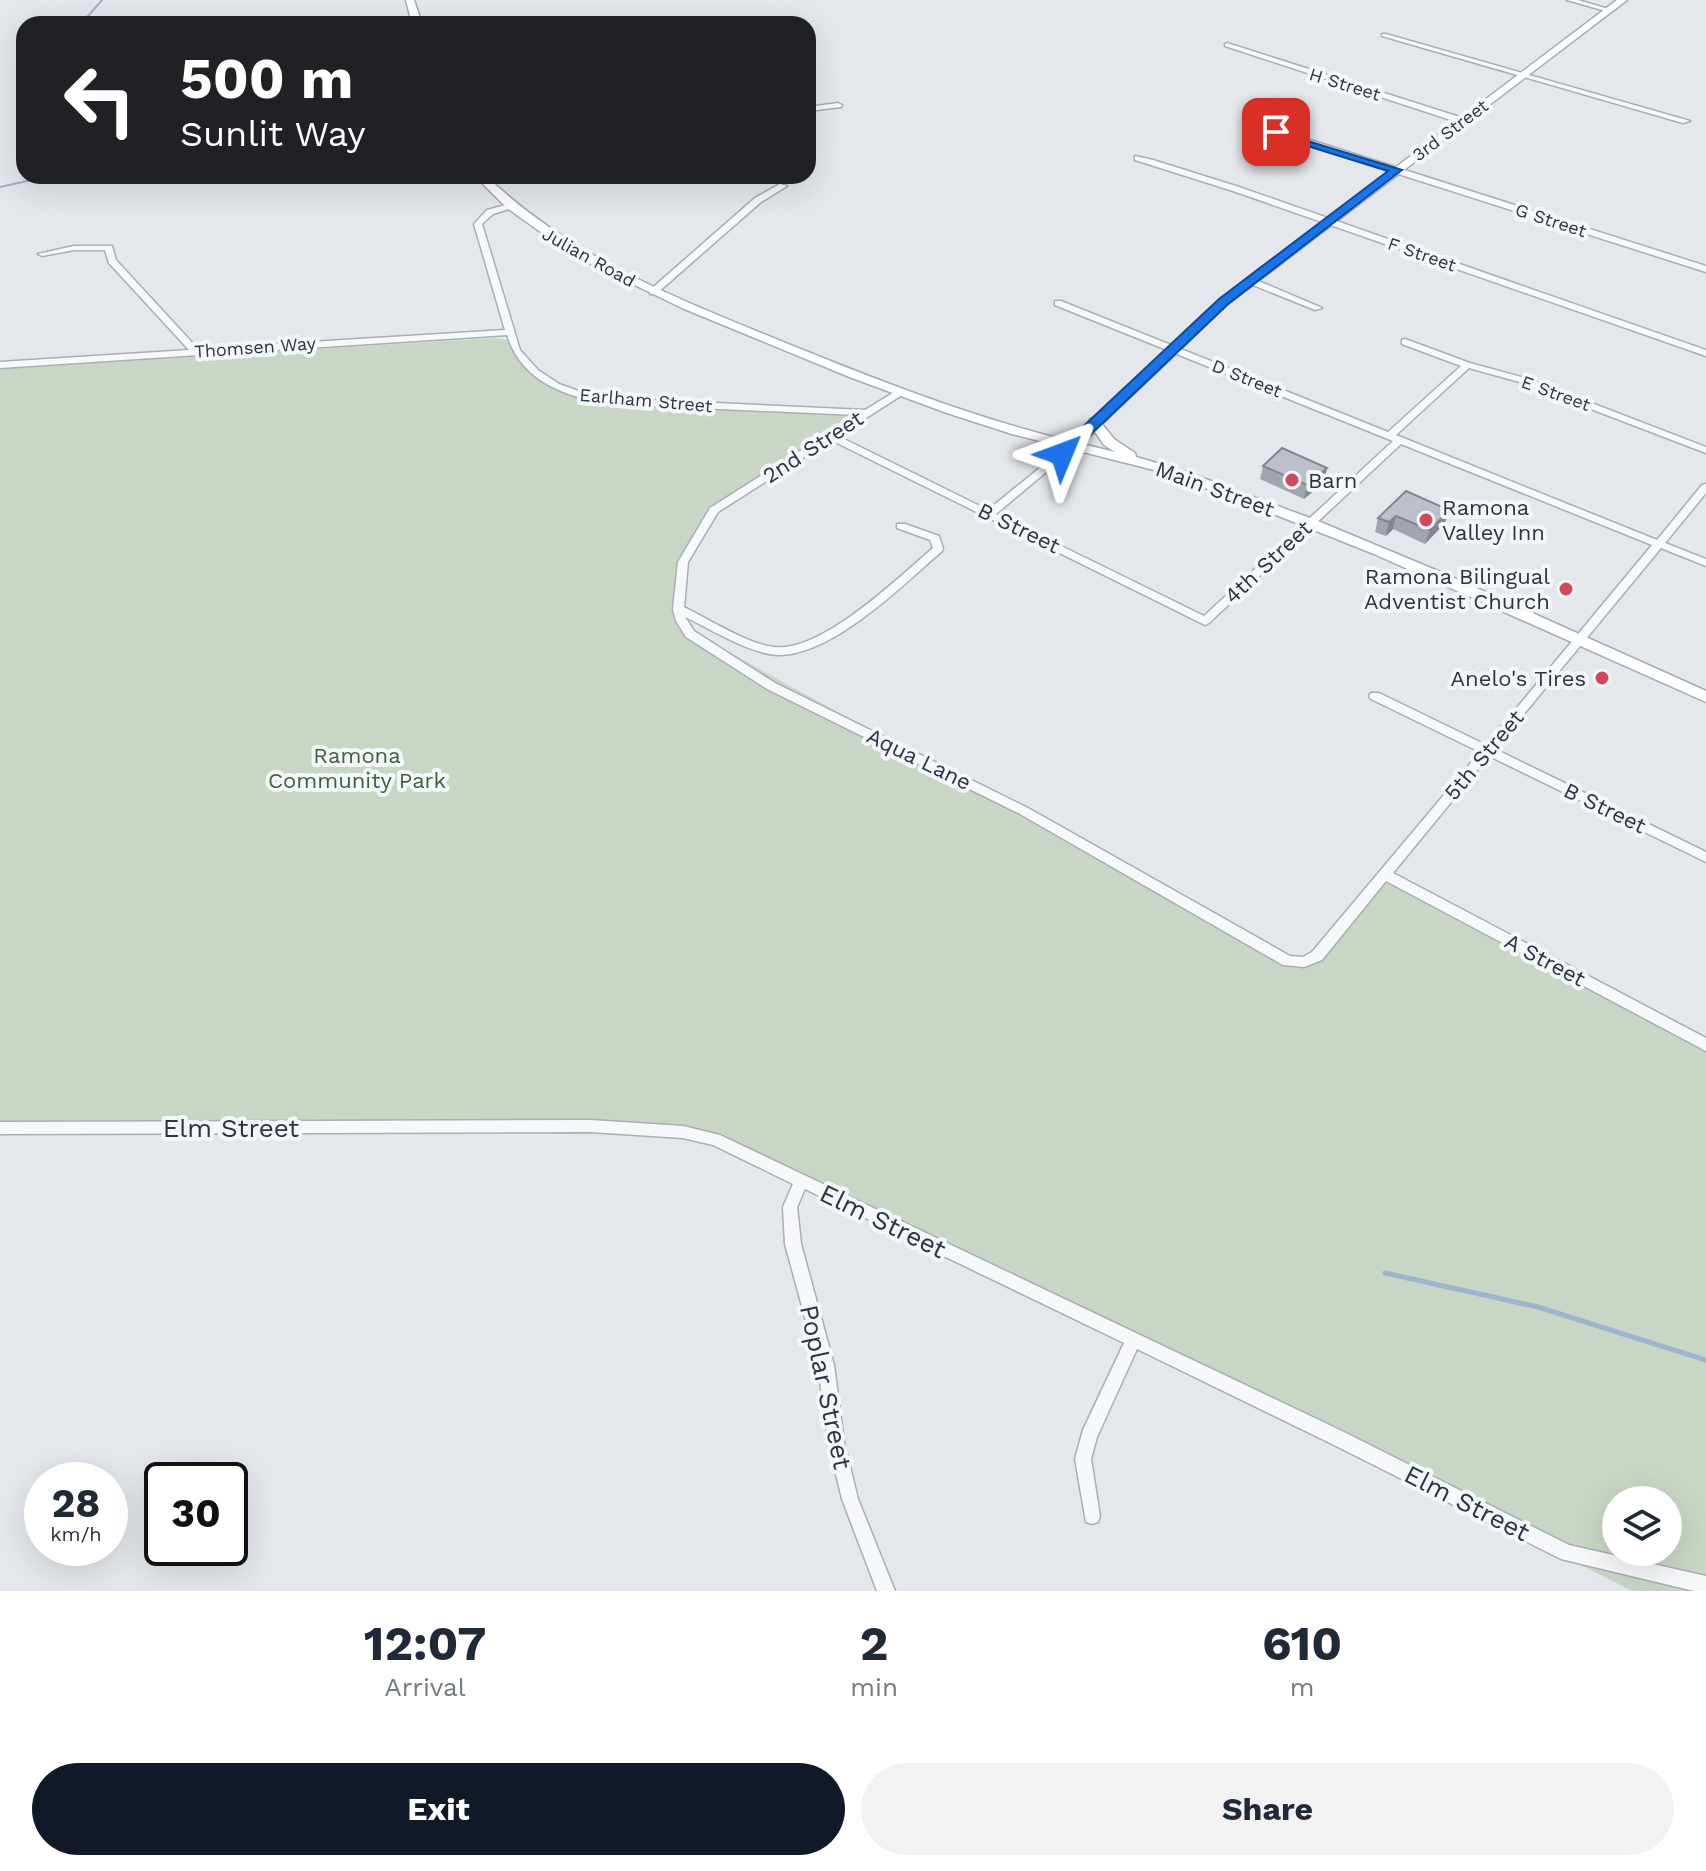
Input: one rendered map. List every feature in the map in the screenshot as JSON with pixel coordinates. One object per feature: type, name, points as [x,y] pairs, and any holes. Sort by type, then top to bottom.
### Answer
[{"type":"main road","name":"3rd Street","points":[[1072,446],[1224,302],[1623,0]]},
{"type":"main road","name":"Julian Road","points":[[488,184],[509,206],[550,238],[601,268],[712,317]]},
{"type":"main road","name":"Main Street","points":[[712,317],[899,393],[1014,430],[1177,473],[1310,524],[1706,697]]},
{"type":"main road","points":[[1094,422],[1109,442],[1141,463]]},
{"type":"street","points":[[1570,0],[1609,10]]},
{"type":"street","points":[[1384,35],[1686,121]]},
{"type":"street","name":"H Street","points":[[1227,45],[1463,121]]},
{"type":"street","points":[[816,108],[838,105]]},
{"type":"street","name":"G Street","points":[[1276,132],[1706,269]]},
{"type":"street","name":"F Street","points":[[1138,158],[1173,166],[1207,182],[1236,189],[1706,353]]},
{"type":"street","points":[[653,292],[758,200],[783,186]]},
{"type":"street","name":"Earlham Street","points":[[509,206],[490,212],[478,224],[510,332],[526,366],[545,381],[583,397],[865,413]]},
{"type":"street","points":[[42,254],[74,248],[109,248],[112,261],[195,351]]},
{"type":"street","points":[[1251,281],[1318,308]]},
{"type":"street","name":"D Street","points":[[1058,303],[1706,563]]},
{"type":"street","name":"Thomsen Way","points":[[0,365],[510,332]]},
{"type":"street","name":"E Street","points":[[1405,342],[1467,365],[1526,381],[1706,450]]},
{"type":"street","name":"4th Street","points":[[1205,621],[1310,524],[1467,365]]},
{"type":"street","name":"2nd Street","points":[[678,609],[683,562],[714,510],[899,393]]},
{"type":"street","name":"B Street","points":[[832,437],[1205,621]]},
{"type":"street","name":"3rd Street","points":[[990,514],[1072,446]]},
{"type":"street","name":"5th Street","points":[[1280,957],[1304,962],[1317,956],[1706,487]]},
{"type":"street","points":[[678,609],[774,651],[794,651],[810,646],[876,603],[938,549],[935,538],[901,526]]},
{"type":"street","name":"Aqua Lane","points":[[678,609],[681,621],[690,634],[771,686],[1024,811],[1280,957]]},
{"type":"street","name":"B Street","points":[[1375,696],[1706,857]]},
{"type":"street","name":"A Street","points":[[1385,875],[1706,1045]]},
{"type":"street","name":"Elm Street","points":[[0,1128],[590,1126],[683,1132],[715,1139],[1338,1438],[1567,1553],[1706,1585]]},
{"type":"street","name":"Poplar Street","points":[[802,1181],[790,1207],[793,1244],[826,1365],[836,1442],[850,1499],[886,1591]]},
{"type":"street","points":[[1092,1516],[1083,1459],[1089,1436],[1133,1341]]},
{"type":"green space","name":"Ramona Community Park","points":[[495,338],[512,341],[516,350],[551,385],[609,401],[871,410],[714,510],[686,553],[678,612],[696,634],[1280,956],[1307,962],[1385,875],[1706,1046],[1706,1591],[1633,1591],[864,1209],[683,1132],[0,1127],[0,369]]},
{"type":"building","points":[[1282,448],[1327,468],[1307,485],[1263,466]]},
{"type":"building","points":[[1406,491],[1449,510],[1430,530],[1396,516],[1389,522],[1378,518]]},
{"type":"waterway","points":[[88,16],[102,0]]},
{"type":"waterway","points":[[0,187],[16,183]]},
{"type":"waterway","points":[[1385,1273],[1538,1307],[1706,1360]]},
{"type":"place","name":"Barn","points":[[1292,480]]},
{"type":"place","name":"Ramona Valley Inn","points":[[1426,520]]},
{"type":"place","name":"Ramona Bilingual Adventist Church","points":[[1566,589]]},
{"type":"place","name":"Anelo's Tires","points":[[1602,678]]},
{"type":"route","points":[[1062,454],[1224,302],[1397,170],[1276,132]]}]
